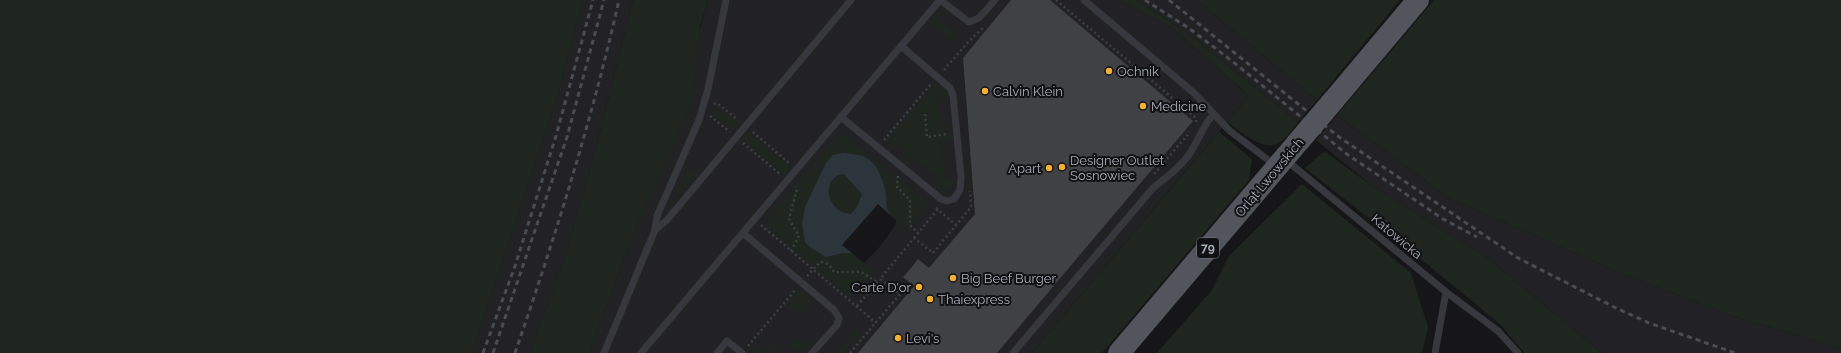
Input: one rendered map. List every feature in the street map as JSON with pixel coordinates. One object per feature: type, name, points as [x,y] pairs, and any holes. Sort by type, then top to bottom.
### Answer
[{"type":"main road","name":"Orląt Lwowskich","points":[[1119,353],[1418,0]]},
{"type":"lane","points":[[604,353],[655,230],[657,216],[699,120],[708,89],[726,0]]},
{"type":"lane","points":[[655,230],[667,220],[851,0]]},
{"type":"lane","points":[[641,353],[940,0],[969,22],[980,18],[995,0]]},
{"type":"lane","name":"Katowicka","points":[[1084,0],[1188,88],[1230,131],[1286,156],[1446,292],[1498,331],[1518,353]]},
{"type":"lane","points":[[841,116],[941,199],[947,201],[954,199],[960,190],[960,177],[953,96],[950,88],[900,46]]},
{"type":"lane","points":[[1013,353],[1153,188],[1176,170],[1188,156],[1208,121],[1214,116]]},
{"type":"lane","points":[[742,233],[834,310],[839,318],[837,325],[812,353]]},
{"type":"lane","points":[[1435,353],[1446,292]]},
{"type":"lane","points":[[717,353],[727,341],[742,353]]},
{"type":"path","points":[[1056,0],[1196,118],[1196,123],[1191,131],[1151,177]]},
{"type":"path","points":[[878,148],[944,70]]},
{"type":"path","points":[[712,107],[715,103],[717,103],[797,169]]},
{"type":"path","points":[[711,111],[710,115],[787,180]]},
{"type":"path","points":[[925,114],[926,137],[956,133]]},
{"type":"path","points":[[893,172],[904,181]]},
{"type":"path","points":[[898,176],[897,187],[910,200],[910,225],[918,233]]},
{"type":"path","points":[[788,191],[793,185],[797,189],[789,219],[799,236],[791,251]]},
{"type":"path","points":[[932,205],[956,225]]},
{"type":"path","points":[[914,238],[938,209]]},
{"type":"path","points":[[765,219],[760,225],[876,322]]},
{"type":"path","points":[[857,306],[880,279]]},
{"type":"shaded area","points":[[0,0],[583,0],[556,101],[472,353],[0,353]]},
{"type":"shaded area","points":[[583,0],[633,0],[596,148],[566,253],[530,353],[472,353],[556,101]]},
{"type":"shaded area","points":[[633,0],[708,0],[700,26],[692,103],[630,242],[589,353],[530,353],[566,253],[596,148]]},
{"type":"shaded area","points":[[708,0],[1118,0],[1170,26],[1249,96],[1032,353],[589,353],[630,242],[659,175]]},
{"type":"shaded area","points":[[1118,0],[1137,0],[1188,33],[1298,122],[1286,137],[1276,145],[1261,144],[1246,136],[1227,122],[1249,96],[1170,26]]},
{"type":"shaded area","points":[[1137,0],[1197,0],[1317,100],[1298,122],[1188,33]]},
{"type":"shaded area","points":[[1197,0],[1400,0],[1317,100]]},
{"type":"shaded area","points":[[1434,0],[1841,0],[1841,348],[1732,316],[1616,271],[1449,198],[1337,115]]},
{"type":"shaded area","points":[[940,10],[945,11],[939,19],[957,34],[951,41],[929,22]]},
{"type":"shaded area","points":[[935,84],[946,92],[948,98],[938,99],[940,126],[950,126],[951,141],[942,142],[945,179],[954,179],[952,186],[946,190],[936,189],[942,181],[911,155],[904,162],[900,159],[907,151],[892,139],[886,146],[884,144]]},
{"type":"shaded area","points":[[716,105],[739,124],[733,131],[713,114]]},
{"type":"shaded area","points":[[1337,115],[1449,198],[1616,271],[1732,316],[1841,348],[1841,353],[1602,353],[1490,260],[1371,185],[1316,140]]},
{"type":"shaded area","points":[[748,132],[791,167],[784,175],[742,139]]},
{"type":"shaded area","points":[[841,132],[928,204],[907,229],[900,223],[864,265],[872,272],[850,297],[764,224]]},
{"type":"shaded area","points":[[1219,132],[1252,159],[1249,180],[1102,353],[1032,353]]},
{"type":"shaded area","points":[[1324,151],[1371,185],[1490,260],[1602,353],[1524,353],[1501,325],[1427,264],[1305,168]]},
{"type":"shaded area","points":[[843,153],[863,156],[876,166],[886,192],[887,207],[894,220],[853,253],[843,253],[826,257],[811,248],[805,242],[802,223],[805,207],[826,163],[833,155]],"holes":[[[844,174],[862,194],[857,207],[851,214],[836,208],[829,195],[829,188],[831,182],[836,177]]]},
{"type":"shaded area","points":[[700,166],[701,169],[672,203],[687,167],[694,173]]},
{"type":"shaded area","points":[[1302,184],[1411,273],[1428,327],[1422,353],[1157,353],[1212,290],[1229,256]]},
{"type":"shaded area","points":[[799,289],[812,300],[800,314],[787,303]]},
{"type":"shaded area","points":[[855,330],[859,334],[843,353],[835,353]]},
{"type":"shaded area","points":[[760,336],[762,337],[756,344],[763,351],[769,344],[773,347],[773,351],[753,353],[748,350]]},
{"type":"shaded area","points":[[797,339],[804,346],[810,339],[813,343],[806,349],[795,350],[791,347]]},
{"type":"pier","points":[[878,204],[896,220],[895,226],[878,249],[864,263],[842,245]]},
{"type":"building","name":"Designer Outlet Sosnowiec","points":[[1011,0],[1050,0],[1193,121],[997,353],[858,353],[914,286],[903,277],[918,259],[929,268],[975,214],[963,58]]},
{"type":"railway","points":[[483,353],[515,266],[556,136],[593,0]]},
{"type":"railway","points":[[493,353],[567,137],[604,0]]},
{"type":"railway","points":[[515,353],[585,134],[619,0]]},
{"type":"railway","points":[[1145,0],[1190,29],[1232,61],[1348,155],[1443,219],[1477,237]]},
{"type":"railway","points":[[1169,0],[1339,137],[1518,258],[1618,309],[1649,323],[1735,353]]},
{"type":"place","name":"Ochnik","points":[[1109,71]]},
{"type":"place","name":"Calvin Klein","points":[[985,91]]},
{"type":"place","name":"Medicine","points":[[1143,106]]},
{"type":"place","name":"Designer Outlet Sosnowiec","points":[[1062,167]]},
{"type":"place","name":"Apart","points":[[1049,168]]},
{"type":"place","name":"Big Beef Burger","points":[[953,278]]},
{"type":"place","name":"Carte D'or","points":[[919,287]]},
{"type":"place","name":"Thaiexpress","points":[[930,299]]},
{"type":"place","name":"Levi's","points":[[898,338]]}]
